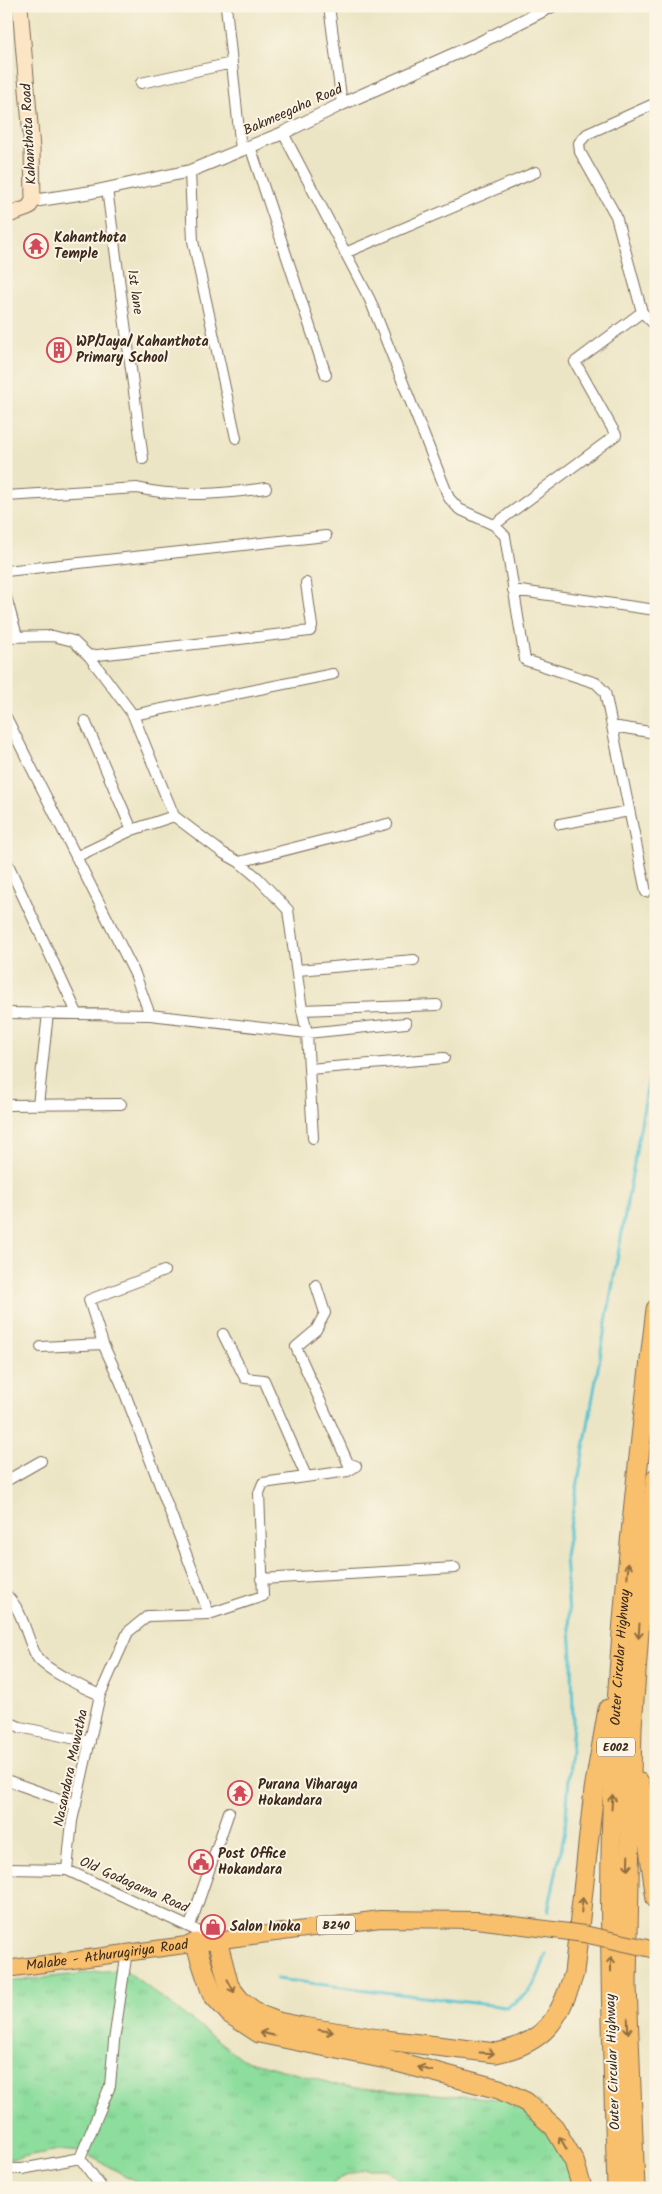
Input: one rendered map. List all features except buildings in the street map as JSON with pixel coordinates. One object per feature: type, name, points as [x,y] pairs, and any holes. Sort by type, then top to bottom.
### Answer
[{"type":"highway","name":"Outer Circular Highway","points":[[617,2188],[610,1989],[612,1811],[632,1510],[656,1309]]},
{"type":"highway","name":"Outer Circular Highway","points":[[635,2188],[627,1986],[632,1727],[644,1564],[656,1478]]},
{"type":"highway","points":[[217,1940],[229,1986],[240,2000],[258,2014],[278,2022],[385,2040],[496,2053],[513,2050],[542,2034],[554,2020],[566,2000],[574,1974],[594,1790],[625,1606]]},
{"type":"highway","points":[[632,1727],[656,1898]]},
{"type":"highway","points":[[193,1934],[212,1994],[230,2014],[259,2033],[405,2064],[499,2088],[526,2102],[554,2127],[574,2161],[582,2188]]},
{"type":"main road","name":"Kahanthota Road","points":[[6,216],[28,208],[33,200],[31,140],[20,6]]},
{"type":"main road","name":"Malabe - Athurugiriya Road","points":[[6,1969],[127,1951],[193,1934],[217,1940],[380,1919],[477,1920],[584,1934],[656,1950]]},
{"type":"street","points":[[216,6],[226,8],[232,63],[246,148],[326,375]]},
{"type":"street","points":[[329,6],[342,104]]},
{"type":"street","name":"Bakmeegaha Road","points":[[33,200],[108,189],[190,171],[283,134],[342,104],[477,44],[552,6]]},
{"type":"street","points":[[141,83],[232,63]]},
{"type":"street","points":[[656,104],[587,134],[579,143],[580,152],[616,216],[642,312],[652,322],[656,321]]},
{"type":"street","points":[[283,134],[370,300],[450,498],[459,509],[494,525],[505,536],[525,660],[596,683],[605,692],[646,892]]},
{"type":"street","points":[[190,171],[193,241],[236,438]]},
{"type":"street","points":[[345,253],[536,172]]},
{"type":"street","name":"1st lane","points":[[108,189],[143,459]]},
{"type":"street","points":[[494,525],[616,435],[575,362],[642,312]]},
{"type":"street","points":[[6,496],[137,488],[156,492],[224,494],[266,488]]},
{"type":"street","points":[[6,571],[326,536]]},
{"type":"street","points":[[89,656],[310,631],[312,626],[306,584]]},
{"type":"street","points":[[513,590],[656,610]]},
{"type":"street","points":[[6,597],[17,636]]},
{"type":"street","points":[[6,637],[53,636],[73,641],[89,656],[133,715],[174,816],[239,862],[258,878],[288,910],[307,1033],[313,1138]]},
{"type":"street","points":[[133,715],[333,674]]},
{"type":"street","points":[[6,717],[135,974],[150,1015]]},
{"type":"street","points":[[85,721],[132,830]]},
{"type":"street","points":[[612,726],[656,733]]},
{"type":"street","points":[[560,824],[629,811]]},
{"type":"street","points":[[76,856],[132,830],[174,816]]},
{"type":"street","points":[[239,862],[387,824]]},
{"type":"street","points":[[6,860],[77,1013]]},
{"type":"street","points":[[298,970],[414,960]]},
{"type":"street","points":[[302,1010],[436,1006]]},
{"type":"street","points":[[38,1105],[48,1012]]},
{"type":"street","points":[[6,1013],[48,1012],[150,1015],[307,1033],[406,1023]]},
{"type":"street","points":[[309,1069],[444,1058]]},
{"type":"street","points":[[6,1105],[121,1104]]},
{"type":"street","points":[[164,1271],[89,1300],[103,1344],[122,1383],[209,1614]]},
{"type":"street","points":[[100,1695],[128,1632],[148,1616],[209,1614],[263,1596],[259,1493],[263,1483],[348,1471],[356,1466],[348,1462],[296,1347],[316,1330],[325,1313],[316,1285]]},
{"type":"street","points":[[223,1334],[245,1378],[264,1380],[306,1476]]},
{"type":"street","points":[[41,1347],[103,1344]]},
{"type":"street","points":[[6,1481],[41,1461]]},
{"type":"street","points":[[261,1579],[455,1568]]},
{"type":"street","name":"Nasandara Mawatha","points":[[6,1595],[15,1603],[38,1659],[75,1684],[100,1695],[72,1820],[67,1870]]},
{"type":"street","points":[[6,1721],[90,1742]]},
{"type":"street","points":[[6,1780],[76,1805]]},
{"type":"street","points":[[193,1934],[228,1812]]},
{"type":"street","name":"Old Godagama Road","points":[[6,1869],[67,1870],[193,1934]]},
{"type":"street","points":[[80,2158],[110,2086],[114,2041],[127,1951]]},
{"type":"street","points":[[6,2169],[22,2169],[80,2158]]},
{"type":"street","points":[[80,2158],[102,2188]]},
{"type":"green space","points":[[124,1969],[242,2059],[345,2087],[539,2102],[571,2168],[573,2188],[409,2188],[386,2169],[364,2169],[340,2178],[328,2188],[148,2188],[82,2152],[58,2150],[6,2160],[6,1982]]},
{"type":"waterway","points":[[548,1911],[565,1831],[573,1723],[572,1658],[565,1556],[656,1038]]},
{"type":"waterway","points":[[277,1979],[506,2007],[522,1997],[533,1986],[546,1954]]},
{"type":"place","name":"Kahanthota Temple","points":[[36,246]]},
{"type":"place","name":"WP/Jaya/ Kahanthota Primary School","points":[[59,350]]},
{"type":"place","name":"Purana Viharaya Hokandara","points":[[240,1793]]},
{"type":"place","name":"Post Office Hokandara","points":[[201,1862]]},
{"type":"place","name":"Salon Inoka","points":[[213,1927]]}]
